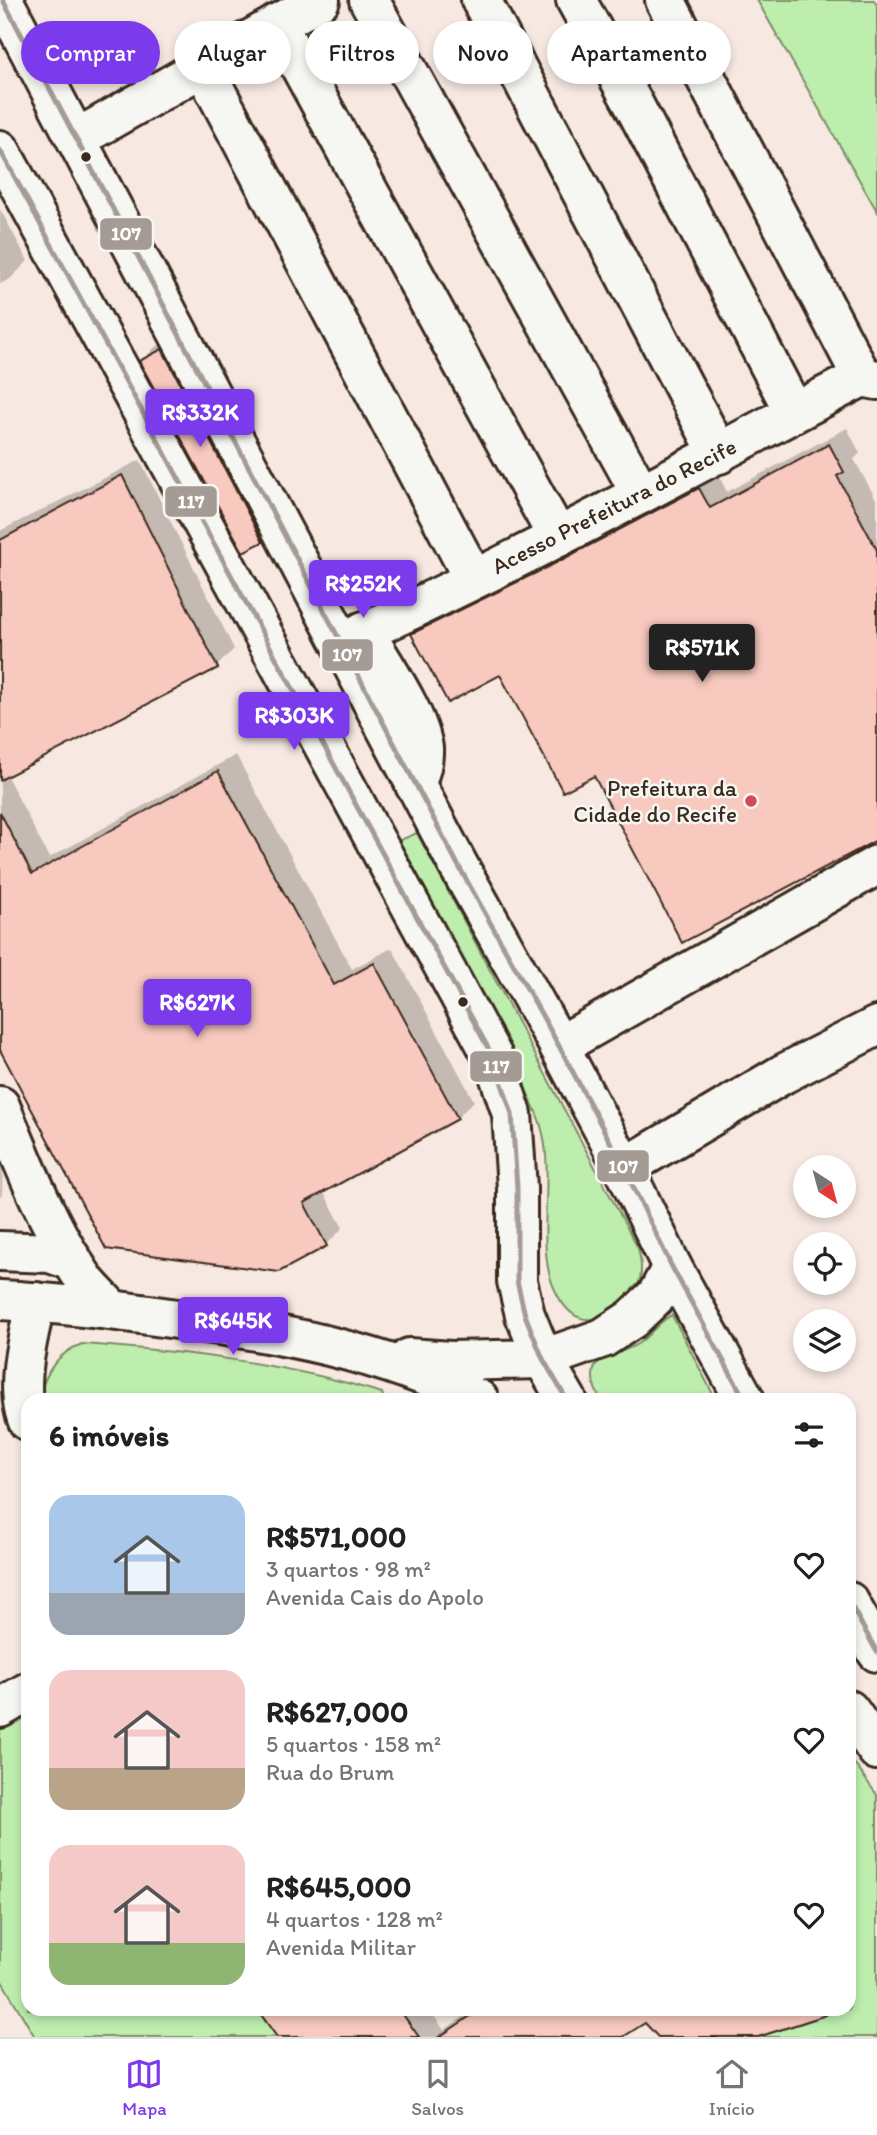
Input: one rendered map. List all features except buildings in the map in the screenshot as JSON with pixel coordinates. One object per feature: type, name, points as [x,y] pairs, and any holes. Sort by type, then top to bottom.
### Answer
[{"type":"main road","points":[[3,0],[353,636],[415,785],[559,1045],[624,1168],[672,1267],[741,1393]]},
{"type":"main road","points":[[282,21],[320,0]]},
{"type":"main road","points":[[369,0],[641,494]]},
{"type":"main road","points":[[481,0],[719,454]]},
{"type":"main road","points":[[576,0],[641,118],[794,412]]},
{"type":"main road","name":"Acesso Prefeitura do Recife","points":[[353,636],[641,494],[794,412],[869,378],[665,0]]},
{"type":"main road","points":[[291,50],[557,536]]},
{"type":"main road","points":[[78,138],[174,83]]},
{"type":"main road","points":[[212,84],[472,579]]},
{"type":"main road","points":[[0,150],[493,1057],[512,1115],[517,1188],[517,1281],[525,1315],[543,1359],[563,1393]]},
{"type":"main road","points":[[559,1045],[877,865]]},
{"type":"main road","points":[[624,1168],[783,1074],[873,1034]]},
{"type":"main road","points":[[0,1106],[41,1199],[73,1261],[88,1284],[112,1310]]},
{"type":"main road","points":[[0,1251],[50,1253],[73,1261]]},
{"type":"main road","points":[[363,1354],[451,1361],[543,1359],[603,1338],[632,1319],[657,1295],[672,1267]]},
{"type":"main road","points":[[23,1393],[25,1351],[18,1301],[234,1326],[363,1354],[446,1383],[465,1393]]},
{"type":"main road","points":[[856,1614],[877,1652]]},
{"type":"main road","points":[[0,1709],[21,1696]]},
{"type":"main road","points":[[856,1720],[877,1750]]},
{"type":"green space","points":[[757,0],[874,0],[877,5],[877,211]]},
{"type":"green space","points":[[417,833],[638,1248],[641,1268],[638,1285],[629,1299],[604,1316],[595,1319],[579,1317],[566,1307],[555,1290],[546,1253],[547,1166],[541,1126],[473,979],[398,841]]},
{"type":"green space","points":[[672,1315],[712,1393],[598,1393],[593,1378],[599,1362],[639,1343]]},
{"type":"green space","points":[[82,1344],[234,1360],[309,1374],[382,1393],[41,1393],[48,1373],[65,1353]]},
{"type":"green space","points":[[21,1716],[21,2013],[0,1978],[0,1727]]},
{"type":"green space","points":[[856,1766],[877,1795],[877,2037],[758,2037],[814,2019],[811,2016],[856,2016]]},
{"type":"green space","points":[[23,2016],[262,2016],[277,2037],[35,2037]]},
{"type":"transit line","name":"107","points":[[3,0],[457,863],[559,1046],[624,1168],[672,1267],[741,1393]]},
{"type":"transit line","name":"117","points":[[0,150],[493,1057],[512,1114],[517,1188],[517,1281],[525,1315],[543,1359],[563,1393]]},
{"type":"transit line","name":"107","points":[[856,1614],[877,1652]]},
{"type":"place","name":"Prefeitura da Cidade do Recife","points":[[751,801]]}]
